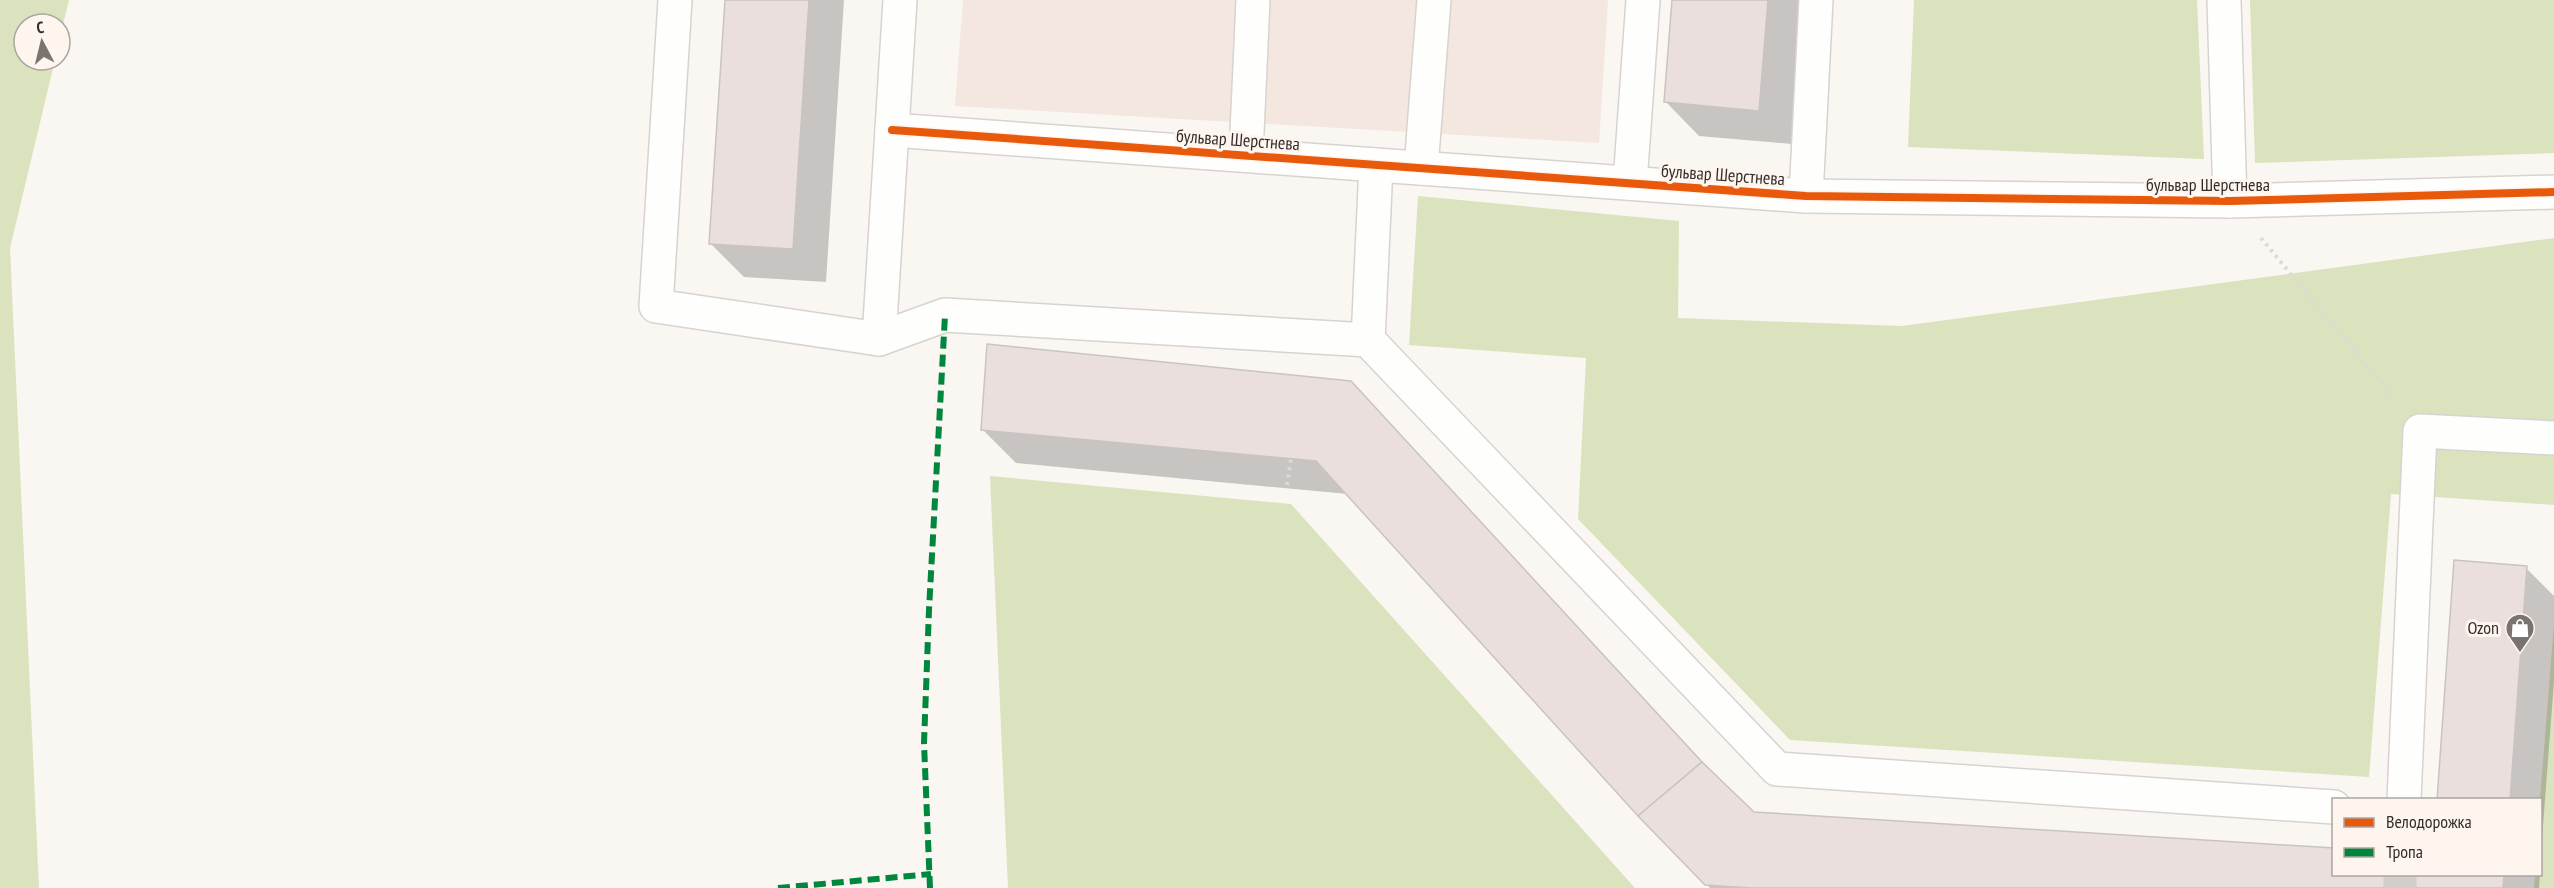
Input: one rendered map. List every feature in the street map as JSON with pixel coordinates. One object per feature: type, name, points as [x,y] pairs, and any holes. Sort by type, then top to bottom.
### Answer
[{"type":"street","points":[[675,0],[656,306],[879,339],[945,315],[1368,340],[1777,769],[2332,807]]},
{"type":"street","points":[[879,339],[900,0]]},
{"type":"street","points":[[1246,155],[1253,0]]},
{"type":"street","points":[[1421,168],[1434,0]]},
{"type":"street","points":[[1630,183],[1643,0]]},
{"type":"street","points":[[1806,196],[1816,0]]},
{"type":"street","points":[[2224,0],[2230,201]]},
{"type":"street","name":"бульвар Шерстнева","points":[[892,130],[1806,196],[2230,201],[2554,192]]},
{"type":"street","points":[[1368,340],[1377,165]]},
{"type":"street","points":[[2404,798],[2420,431],[2554,438]]},
{"type":"path","points":[[2230,201],[2420,431]]},
{"type":"path","points":[[1287,485],[1291,459]]},
{"type":"shaded area","points":[[963,0],[1608,0],[1599,143],[955,106]]},
{"type":"green space","points":[[0,0],[69,0],[66,12],[12,12],[12,72],[52,72],[10,248],[39,888],[0,888]]},
{"type":"green space","points":[[1914,0],[2197,0],[2204,159],[1908,147]]},
{"type":"green space","points":[[2250,0],[2554,0],[2554,153],[2255,163]]},
{"type":"green space","points":[[1418,196],[1679,221],[1678,318],[1902,326],[2554,238],[2554,505],[2391,494],[2369,777],[1790,740],[1578,519],[1586,358],[1409,345]]},
{"type":"green space","points":[[990,476],[1291,504],[1635,888],[1008,888]]},
{"type":"green space","points":[[2554,624],[2554,888],[2534,888],[2535,876],[2542,876],[2542,798],[2540,798]]},
{"type":"building","points":[[725,0],[809,0],[793,249],[709,244]]},
{"type":"building","points":[[1672,0],[1768,0],[1759,111],[1664,102]]},
{"type":"building","points":[[987,344],[1351,381],[1702,762],[1638,816],[1316,461],[981,430]]},
{"type":"building","points":[[2454,560],[2527,566],[2510,798],[2437,798]]},
{"type":"building","points":[[1702,762],[1754,812],[2332,848],[2332,876],[2504,876],[2503,888],[1752,888],[1705,885],[1638,816]]},
{"type":"tunnel","points":[[2400,876],[2400,888]]},
{"type":"marked path","points":[[930,888],[924,743],[945,315]]},
{"type":"marked path","points":[[778,888],[931,874]]},
{"type":"cycle path","points":[[892,130],[1806,196],[2230,201],[2554,192]]},
{"type":"place","name":"Ozon","points":[[2520,654]]}]
